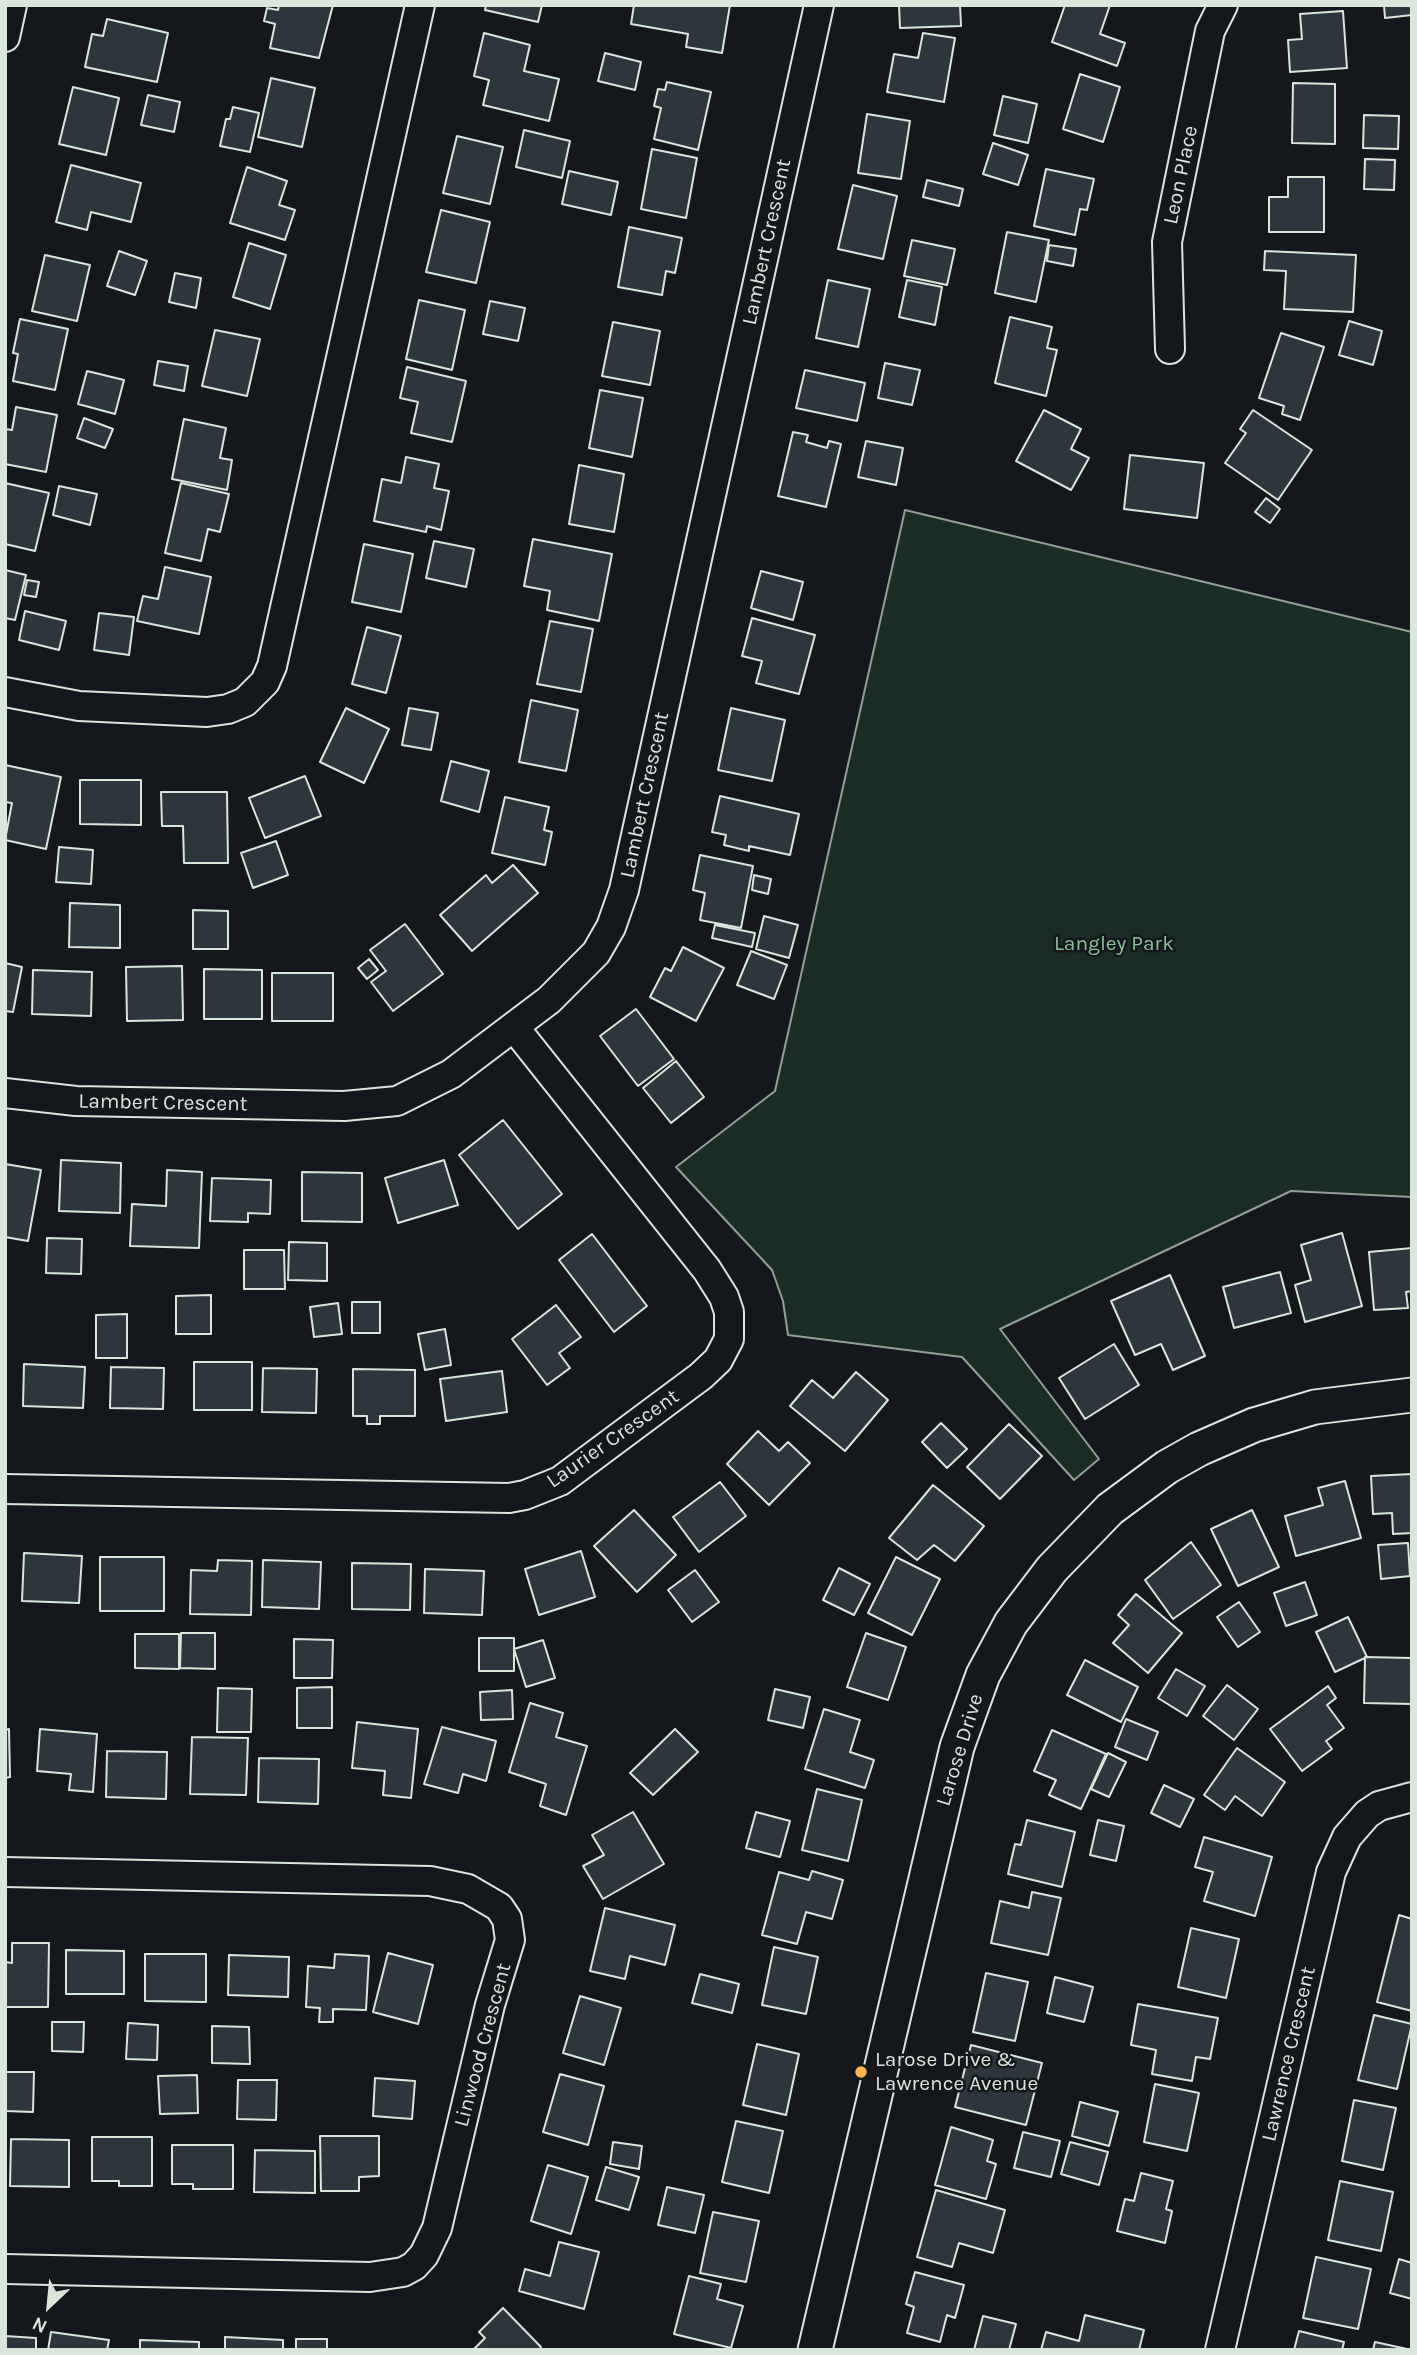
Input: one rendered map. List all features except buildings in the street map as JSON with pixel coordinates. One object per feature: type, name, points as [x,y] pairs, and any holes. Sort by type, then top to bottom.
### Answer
[{"type":"street","points":[[5,37],[12,5]]},
{"type":"street","points":[[5,692],[89,707],[208,712],[228,709],[245,702],[265,682],[272,666],[420,5]]},
{"type":"street","name":"Lambert Crescent","points":[[5,1093],[76,1101],[344,1107],[381,1104],[414,1095],[433,1085],[514,1027],[584,968],[600,947],[618,909],[819,5]]},
{"type":"street","name":"Leon Place","points":[[1170,349],[1167,242],[1210,31],[1223,5]]},
{"type":"street","name":"Laurier Crescent","points":[[5,1489],[493,1499],[517,1497],[560,1481],[701,1376],[718,1360],[729,1339],[730,1326],[724,1297],[707,1270],[514,1027]]},
{"type":"street","name":"Larose Drive","points":[[815,2350],[954,1759],[973,1700],[1011,1623],[1052,1569],[1110,1509],[1199,1449],[1254,1425],[1315,1406],[1412,1395]]},
{"type":"street","name":"Lawrence Crescent","points":[[1220,2350],[1331,1871],[1347,1837],[1367,1814],[1379,1806],[1412,1797]]},
{"type":"street","name":"Linwood Crescent","points":[[5,1872],[430,1881],[468,1889],[499,1907],[507,1919],[510,1940],[490,2005],[437,2228],[432,2242],[414,2266],[402,2272],[370,2277],[5,2269]]},
{"type":"green space","name":"Langley Park","points":[[905,510],[1412,632],[1412,1197],[1291,1191],[1000,1329],[1099,1459],[1074,1480],[962,1357],[788,1335],[783,1301],[772,1270],[676,1167],[775,1091]]},
{"type":"place","name":"Larose Drive & Lawrence Avenue","points":[[861,2072]]}]
